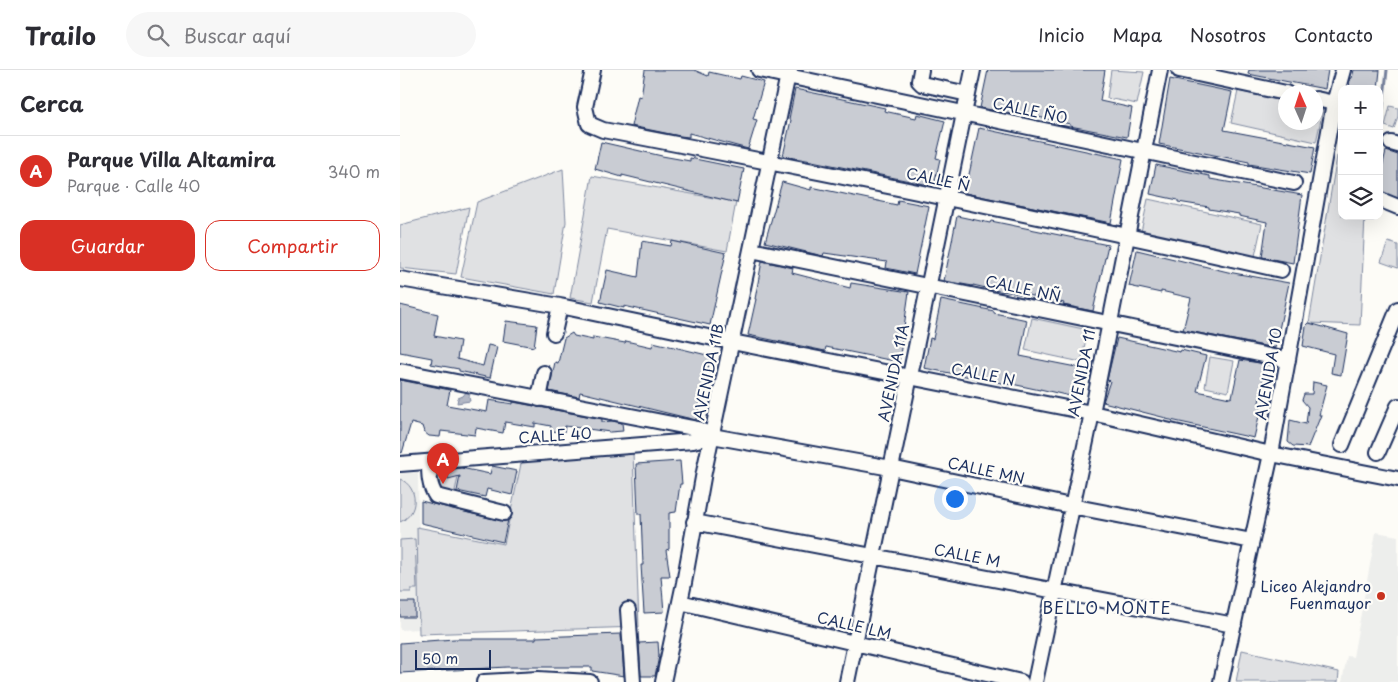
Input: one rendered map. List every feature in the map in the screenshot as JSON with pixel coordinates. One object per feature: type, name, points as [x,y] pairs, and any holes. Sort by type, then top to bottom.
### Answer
[{"type":"street","name":"CALLE Ñ","points":[[593,70],[585,107],[589,124],[603,130],[1126,235],[1281,270]]},
{"type":"street","name":"CALLE ÑO","points":[[759,70],[789,73],[964,114],[1294,183]]},
{"type":"street","points":[[922,70],[919,81],[922,84],[968,94]]},
{"type":"street","name":"AVENIDA 11A","points":[[847,682],[964,114],[970,70]]},
{"type":"street","name":"AVENIDA 11","points":[[1035,682],[1092,413],[1108,323],[1160,70]]},
{"type":"street","points":[[1179,70],[1215,74],[1278,91]]},
{"type":"street","name":"AVENIDA 10","points":[[1222,682],[1271,454],[1334,103],[1343,70]]},
{"type":"street","name":"AVENIDA 11B","points":[[663,682],[694,522],[789,73]]},
{"type":"street","points":[[1323,101],[1334,103]]},
{"type":"street","points":[[1383,201],[1398,207]]},
{"type":"street","name":"CALLE NÑ","points":[[751,250],[1288,360]]},
{"type":"street","name":"CALLE N","points":[[400,279],[560,306],[1092,413],[1271,454],[1398,479]]},
{"type":"street","points":[[554,333],[560,306]]},
{"type":"street","points":[[1342,445],[1398,310]]},
{"type":"street","points":[[400,371],[698,429],[712,436]]},
{"type":"street","points":[[539,399],[544,373]]},
{"type":"street","points":[[1378,452],[1398,406]]},
{"type":"street","name":"CALLE 40","points":[[400,464],[693,441],[712,436]]},
{"type":"street","name":"CALLE MN","points":[[712,436],[891,468],[1071,506],[1252,541]]},
{"type":"street","points":[[428,462],[430,483],[436,496],[504,514]]},
{"type":"street","name":"CALLE M","points":[[694,522],[1234,625]]},
{"type":"street","name":"CALLE LM","points":[[680,602],[1021,682]]},
{"type":"street","points":[[628,610],[633,682]]},
{"type":"street","points":[[484,682],[536,680],[590,682]]},
{"type":"shaded area","points":[[1111,70],[1144,72],[1137,104],[1107,98]]},
{"type":"shaded area","points":[[1238,91],[1278,100],[1278,130],[1319,130],[1316,142],[1231,123]]},
{"type":"shaded area","points":[[1390,106],[1398,108],[1394,129],[1385,126]]},
{"type":"shaded area","points":[[1338,156],[1338,220],[1365,220],[1360,325],[1309,323]]},
{"type":"shaded area","points":[[563,169],[566,222],[554,294],[461,277],[477,202]]},
{"type":"shaded area","points":[[592,176],[736,202],[727,251],[607,229],[593,302],[570,298]]},
{"type":"shaded area","points":[[1148,199],[1262,224],[1255,256],[1141,232]]},
{"type":"shaded area","points":[[469,207],[456,274],[400,268],[400,225]]},
{"type":"shaded area","points":[[1388,242],[1398,245],[1398,268],[1381,262]]},
{"type":"shaded area","points":[[1032,318],[1088,330],[1081,362],[1025,350]]},
{"type":"shaded area","points":[[1210,357],[1234,361],[1228,392],[1205,387]]},
{"type":"shaded area","points":[[467,391],[471,391],[470,401],[457,403],[458,398]]},
{"type":"shaded area","points":[[633,452],[639,627],[419,634],[417,527],[504,544],[522,459]]},
{"type":"shaded area","points":[[462,460],[454,495],[430,490],[428,463]]},
{"type":"shaded area","points":[[418,472],[420,629],[400,630],[400,474]]},
{"type":"shaded area","points":[[400,479],[411,488],[414,500],[411,513],[400,522]]},
{"type":"shaded area","name":"Liceo Alejandro Fuenmayor","points":[[1376,532],[1398,536],[1398,682],[1342,682],[1347,656],[1353,657]]},
{"type":"shaded area","points":[[415,539],[417,589],[411,589],[411,592],[400,592],[400,540]]},
{"type":"shaded area","points":[[1242,650],[1339,672],[1338,682],[1236,682]]},
{"type":"building","points":[[645,70],[694,70],[708,76],[709,72],[740,79],[741,76],[764,82],[753,119],[757,120],[748,149],[689,133],[689,137],[680,136],[631,126],[638,96],[641,97]]},
{"type":"building","points":[[988,70],[1105,70],[1100,101],[1132,108],[1127,137],[1070,126],[1070,124],[1043,118],[980,108]]},
{"type":"building","points":[[1249,70],[1328,70],[1325,89],[1323,89],[1323,85],[1304,85],[1248,74]]},
{"type":"building","points":[[1354,70],[1380,70],[1378,85],[1349,85],[1350,78],[1352,78]]},
{"type":"building","points":[[1170,79],[1232,92],[1224,130],[1315,147],[1310,174],[1249,164],[1249,162],[1159,144]]},
{"type":"building","points":[[795,89],[885,108],[884,111],[916,118],[917,114],[945,121],[936,158],[940,159],[934,186],[783,156],[791,120],[789,119]]},
{"type":"building","points":[[979,128],[1123,159],[1111,223],[965,193]]},
{"type":"building","points":[[601,142],[662,156],[690,161],[690,158],[744,169],[737,203],[595,169]]},
{"type":"building","points":[[1386,151],[1398,155],[1398,198],[1383,193],[1383,163]]},
{"type":"building","points":[[1156,165],[1210,176],[1210,179],[1302,195],[1293,263],[1262,257],[1267,222],[1150,194]]},
{"type":"building","points":[[782,182],[811,190],[811,187],[897,205],[898,200],[929,206],[915,274],[886,268],[887,262],[824,253],[823,256],[765,242]]},
{"type":"building","points":[[957,216],[990,223],[991,221],[1108,245],[1093,311],[1032,296],[944,281]]},
{"type":"building","points":[[642,241],[671,246],[672,241],[726,253],[710,325],[600,302],[607,270],[638,277]]},
{"type":"building","points":[[1137,250],[1228,272],[1289,283],[1275,348],[1183,330],[1191,298],[1129,286]]},
{"type":"building","points":[[762,261],[793,268],[792,273],[850,288],[851,283],[909,292],[899,362],[826,347],[825,351],[748,335]]},
{"type":"building","points":[[941,300],[1027,320],[1020,356],[1081,368],[1074,397],[924,368],[930,338],[933,339]]},
{"type":"building","points":[[400,305],[438,314],[434,336],[460,341],[457,359],[483,366],[488,345],[497,347],[490,378],[459,371],[459,369],[431,364],[432,358],[400,352]]},
{"type":"building","points":[[506,321],[537,325],[534,347],[503,341]]},
{"type":"building","points":[[1309,323],[1348,334],[1341,375],[1331,373],[1334,354],[1303,346],[1306,326]]},
{"type":"building","points":[[572,333],[574,336],[593,340],[593,337],[625,343],[626,341],[652,347],[653,342],[711,356],[696,420],[580,392],[579,397],[549,391],[555,362],[558,363],[564,338]]},
{"type":"building","points":[[1117,338],[1206,356],[1197,391],[1230,398],[1232,397],[1240,360],[1266,364],[1259,403],[1262,403],[1254,438],[1166,419],[1103,402],[1110,381],[1107,380]]},
{"type":"building","points":[[400,380],[450,390],[447,405],[487,412],[489,400],[513,404],[513,402],[602,419],[602,422],[622,423],[623,431],[610,432],[565,426],[564,432],[550,431],[551,426],[535,423],[535,427],[505,422],[503,433],[476,428],[475,435],[441,431],[440,437],[429,436],[424,432],[422,426],[411,423],[402,453],[400,452]]},
{"type":"building","points":[[1313,382],[1327,385],[1319,415],[1321,415],[1308,447],[1293,446],[1288,442],[1290,420],[1306,424],[1308,407],[1302,400],[1304,394],[1312,394]]},
{"type":"building","points":[[680,461],[682,484],[680,484],[676,512],[669,513],[669,549],[666,550],[670,576],[661,576],[664,612],[644,613],[641,565],[643,565],[641,514],[638,514],[636,464]]},
{"type":"building","points":[[492,466],[517,471],[512,495],[487,489],[485,497],[457,491],[460,476],[448,479],[448,470],[461,468],[490,474]]},
{"type":"building","points":[[421,501],[502,521],[508,520],[503,542],[421,523]]},
{"type":"building","points":[[400,602],[415,602],[415,617],[400,617]]},
{"type":"building","points":[[621,634],[624,676],[592,671],[592,667],[507,667],[400,673],[400,643],[454,639],[536,639],[536,637]]},
{"type":"building","points":[[658,642],[659,656],[655,676],[641,676],[639,643]]},
{"type":"waterway","points":[[1380,130],[1387,70]]},
{"type":"place","name":"Parque Villa Altamira","points":[[443,484]]},
{"type":"place","name":"Liceo Alejandro Fuenmayor","points":[[1381,596]]},
{"type":"district","name":"BELLO MONTE","points":[[1107,608]]}]
